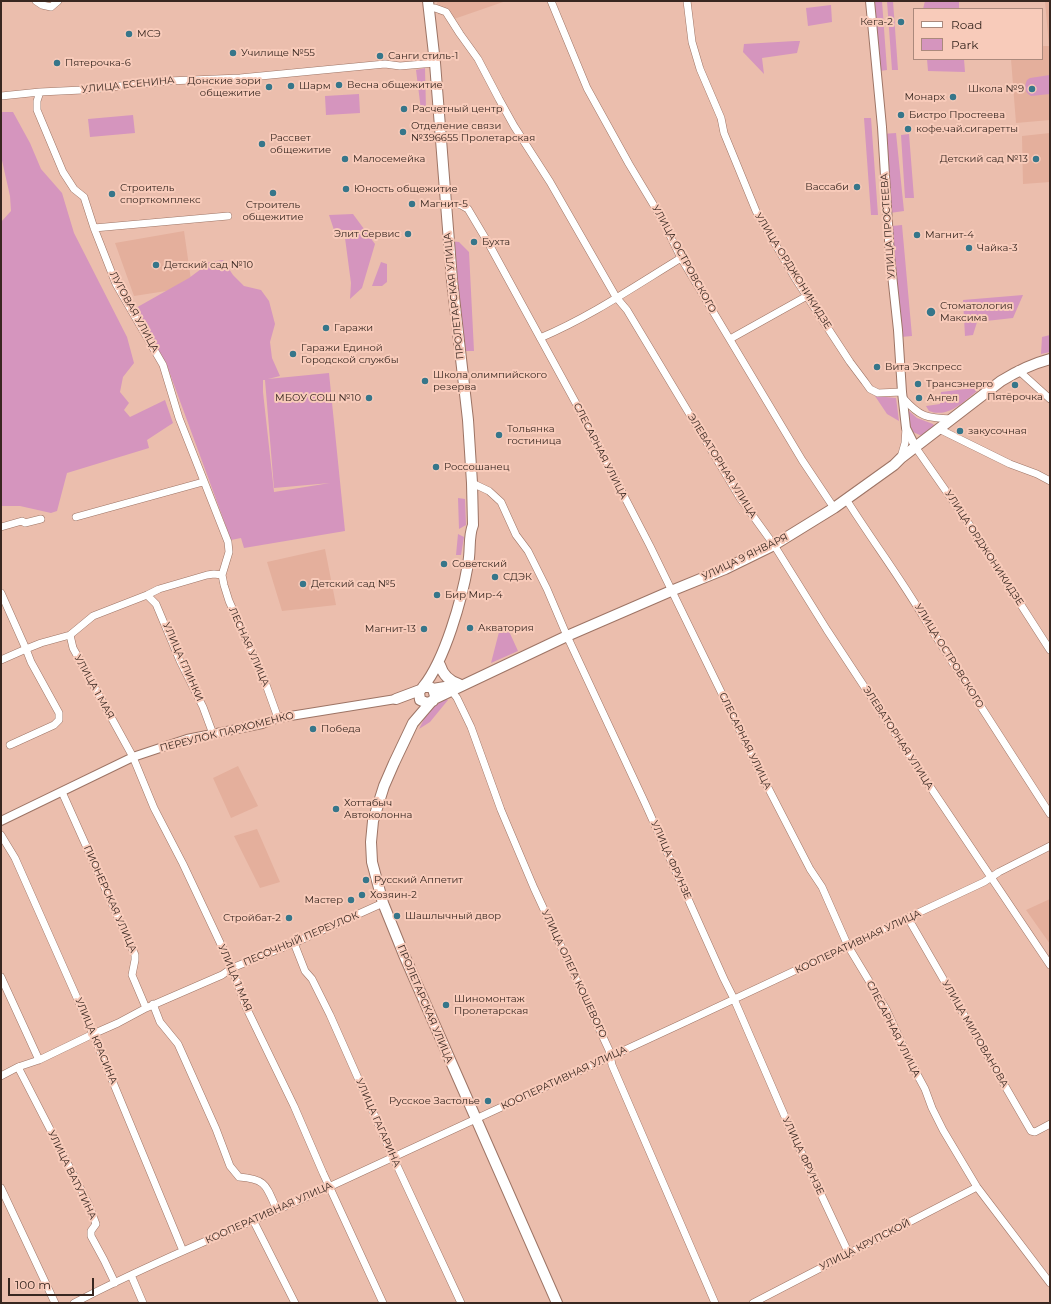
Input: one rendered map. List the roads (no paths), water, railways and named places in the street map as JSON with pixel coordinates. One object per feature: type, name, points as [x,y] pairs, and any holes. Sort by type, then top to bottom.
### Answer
[{"type":"main road","name":"ПРОЛЕТАРСКАЯ УЛИЦА","points":[[428,5],[435,63],[452,280],[468,420],[473,525],[471,530],[468,564],[461,596],[441,660],[438,676],[427,694],[417,706],[413,723],[384,786],[373,822],[371,842],[372,862],[383,903],[404,955],[557,1303]]},
{"type":"main road","name":"УЛИЦА 9 ЯНВАРЯ","points":[[396,699],[427,694],[459,686],[567,636],[725,569],[774,545],[834,508],[894,465],[900,458],[916,448],[1018,370],[1050,360]]},
{"type":"main road","points":[[441,660],[447,678],[459,686]]},
{"type":"street","points":[[39,3],[51,7],[58,1]]},
{"type":"street","name":"УЛИЦА ОСТРОВСКОГО","points":[[551,1],[586,88],[628,164],[662,219],[681,258],[802,460],[834,508]]},
{"type":"street","name":"УЛИЦА ОРДЖОНИКИДЗЕ","points":[[687,1],[692,42],[700,69],[756,211],[807,296],[850,362],[870,389],[878,393],[902,395]]},
{"type":"street","name":"УЛИЦА ПРОСТЕЕВА","points":[[870,1],[882,127],[890,256],[898,330],[902,395],[906,428],[916,448]]},
{"type":"street","name":"ЭЛЕВАТОРНАЯ УЛИЦА","points":[[428,5],[446,12],[478,59],[498,99],[550,182],[616,297],[627,310],[740,498],[774,545],[827,630],[1050,965]]},
{"type":"street","name":"УЛИЦА ЕСЕНИНА","points":[[40,92],[82,90],[168,81],[240,78],[385,64],[400,66],[435,63]]},
{"type":"street","points":[[1,96],[40,92]]},
{"type":"street","name":"ЛУГОВАЯ УЛИЦА","points":[[40,92],[37,101],[37,110],[63,172],[74,189],[84,197],[94,228],[116,284],[163,365],[179,418],[228,542],[228,561],[222,575]]},
{"type":"street","name":"СЛЕСАРНАЯ УЛИЦА","points":[[445,204],[461,205],[468,209],[490,246],[636,518],[761,774],[810,868],[822,887],[848,946],[886,1010],[943,1130],[977,1187],[1050,1283]]},
{"type":"street","points":[[94,228],[228,216]]},
{"type":"street","points":[[540,338],[565,328],[681,258]]},
{"type":"street","points":[[730,339],[807,296]]},
{"type":"street","points":[[1018,370],[1050,399]]},
{"type":"street","points":[[902,395],[914,410],[921,415],[931,418],[952,419]]},
{"type":"street","points":[[900,458],[905,443],[906,428]]},
{"type":"street","points":[[939,429],[1010,464],[1037,474],[1050,481]]},
{"type":"street","name":"УЛИЦА ОРДЖОНИКИДЗЕ","points":[[916,448],[969,524],[1050,650]]},
{"type":"street","points":[[76,517],[204,482]]},
{"type":"street","name":"УЛИЦА ФРУНЗЕ","points":[[472,483],[489,491],[501,502],[516,535],[528,551],[544,582],[567,636],[645,803],[734,1000],[789,1126],[849,1254]]},
{"type":"street","name":"УЛИЦА ОСТРОВСКОГО","points":[[846,499],[907,589],[924,618],[1050,814]]},
{"type":"street","points":[[1,527],[22,521],[25,523],[41,519]]},
{"type":"street","points":[[1,660],[41,643],[70,635],[93,616],[159,589],[207,575],[222,575]]},
{"type":"street","name":"ЛЕСНАЯ УЛИЦА","points":[[222,575],[229,601],[264,679],[278,718]]},
{"type":"street","points":[[1,593],[26,649],[59,713],[59,720],[54,725],[10,745]]},
{"type":"street","name":"УЛИЦА ГЛИНКИ","points":[[147,595],[156,604],[180,661],[203,706],[213,734]]},
{"type":"street","name":"УЛИЦА 1 МАЯ","points":[[70,635],[73,648],[133,757],[154,808],[183,864],[232,968],[246,1007],[294,1106],[329,1187],[383,1303]]},
{"type":"street","name":"УЛИЦА ОЛЕГА КОШЕВОГО","points":[[459,686],[457,698],[471,727],[491,783],[519,852],[612,1057],[612,1065],[715,1303]]},
{"type":"street","name":"ПЕРЕУЛОК ПАРХОМЕНКО","points":[[1,821],[133,757],[172,743],[262,724],[278,718],[396,699]]},
{"type":"street","name":"ПИОНЕРСКАЯ УЛИЦА","points":[[62,792],[135,955],[136,960],[132,975],[146,1008]]},
{"type":"street","name":"УЛИЦА КРАСИНА","points":[[1,835],[14,858],[93,1034],[183,1251]]},
{"type":"street","name":"КООПЕРАТИВНАЯ УЛИЦА","points":[[74,1303],[115,1282],[329,1187],[734,1000],[991,878],[999,872],[1050,846]]},
{"type":"street","name":"ПЕСОЧНЫЙ ПЕРЕУЛОК","points":[[1,1076],[118,1023],[153,1004],[222,975],[232,968],[294,943],[383,903]]},
{"type":"street","name":"УЛИЦА МИЛОВАНОВА","points":[[908,918],[1031,1131],[1035,1132],[1050,1124]]},
{"type":"street","name":"УЛИЦА ГАГАРИНА","points":[[294,943],[305,970],[312,979],[330,1015],[460,1303]]},
{"type":"street","points":[[1,977],[39,1060]]},
{"type":"street","points":[[153,1004],[160,1022],[178,1044],[216,1129],[230,1166],[239,1177],[249,1178],[261,1182],[268,1190],[277,1210]]},
{"type":"street","name":"УЛИЦА ВАТУТИНА","points":[[18,1067],[88,1203],[96,1224],[91,1231],[91,1236],[115,1282]]},
{"type":"street","name":"УЛИЦА КРУПСКОЙ","points":[[753,1303],[977,1187]]},
{"type":"street","points":[[1,1188],[55,1303]]},
{"type":"street","points":[[254,1220],[295,1303]]},
{"type":"street","points":[[131,1276],[143,1303]]},
{"type":"place","name":"Кега-2","points":[[901,22]]},
{"type":"place","name":"МСЭ","points":[[129,34]]},
{"type":"place","name":"Училище №55","points":[[233,53]]},
{"type":"place","name":"Санги стиль-1","points":[[380,56]]},
{"type":"place","name":"Пятерочка-6","points":[[57,63]]},
{"type":"place","name":"Весна общежитие","points":[[339,85]]},
{"type":"place","name":"Шарм","points":[[291,86]]},
{"type":"place","name":"Донские зори общежитие","points":[[269,87]]},
{"type":"place","name":"Школа №9","points":[[1032,89]]},
{"type":"place","name":"Монарх","points":[[953,97]]},
{"type":"place","name":"Расчетный центр","points":[[404,109]]},
{"type":"place","name":"Бистро Простеева","points":[[901,115]]},
{"type":"place","name":"кофе.чай.сигаретты","points":[[908,129]]},
{"type":"place","name":"Отделение связи №396655 Пролетарская","points":[[403,132]]},
{"type":"place","name":"Рассвет общежитие","points":[[262,144]]},
{"type":"place","name":"Малосемейка","points":[[345,159]]},
{"type":"place","name":"Детский сад №13","points":[[1036,159]]},
{"type":"place","name":"Вассаби","points":[[857,187]]},
{"type":"place","name":"Юность общежитие","points":[[346,189]]},
{"type":"place","name":"Строитель общежитие","points":[[273,193]]},
{"type":"place","name":"Строитель спорткомплекс","points":[[112,194]]},
{"type":"place","name":"Магнит-5","points":[[412,204]]},
{"type":"place","name":"Элит Сервис","points":[[408,234]]},
{"type":"place","name":"Магнит-4","points":[[917,235]]},
{"type":"place","name":"Бухта","points":[[474,242]]},
{"type":"place","name":"Чайка-3","points":[[969,248]]},
{"type":"place","name":"Детский сад №10","points":[[156,265]]},
{"type":"place","name":"Стоматология Максима","points":[[931,312]]},
{"type":"place","name":"Гаражи","points":[[326,328]]},
{"type":"place","name":"Гаражи Единой Городской службы","points":[[293,354]]},
{"type":"place","name":"Вита Экспресс","points":[[877,367]]},
{"type":"place","name":"Школа олимпийского резерва","points":[[425,381]]},
{"type":"place","name":"Трансэнерго","points":[[918,384]]},
{"type":"place","name":"Пятёрочка","points":[[1015,385]]},
{"type":"place","name":"МБОУ СОШ №10","points":[[369,398]]},
{"type":"place","name":"Ангел","points":[[919,398]]},
{"type":"place","name":"закусочная","points":[[960,431]]},
{"type":"place","name":"Тольянка гостиница","points":[[499,435]]},
{"type":"place","name":"Россошанец","points":[[436,467]]},
{"type":"place","name":"Советский","points":[[444,564]]},
{"type":"place","name":"СДЭК","points":[[495,577]]},
{"type":"place","name":"Детский сад №5","points":[[303,584]]},
{"type":"place","name":"Бир Мир-4","points":[[437,595]]},
{"type":"place","name":"Акватория","points":[[470,628]]},
{"type":"place","name":"Магнит-13","points":[[424,629]]},
{"type":"place","name":"Победа","points":[[313,729]]},
{"type":"place","name":"Хоттабыч Автоколонна","points":[[336,809]]},
{"type":"place","name":"Русский Аппетит","points":[[366,880]]},
{"type":"place","name":"Хозяин-2","points":[[362,895]]},
{"type":"place","name":"Мастер","points":[[351,900]]},
{"type":"place","name":"Шашлычный двор","points":[[397,916]]},
{"type":"place","name":"Стройбат-2","points":[[289,918]]},
{"type":"place","name":"Шиномонтаж Пролетарская","points":[[446,1005]]},
{"type":"place","name":"Русское Застолье","points":[[488,1101]]}]
